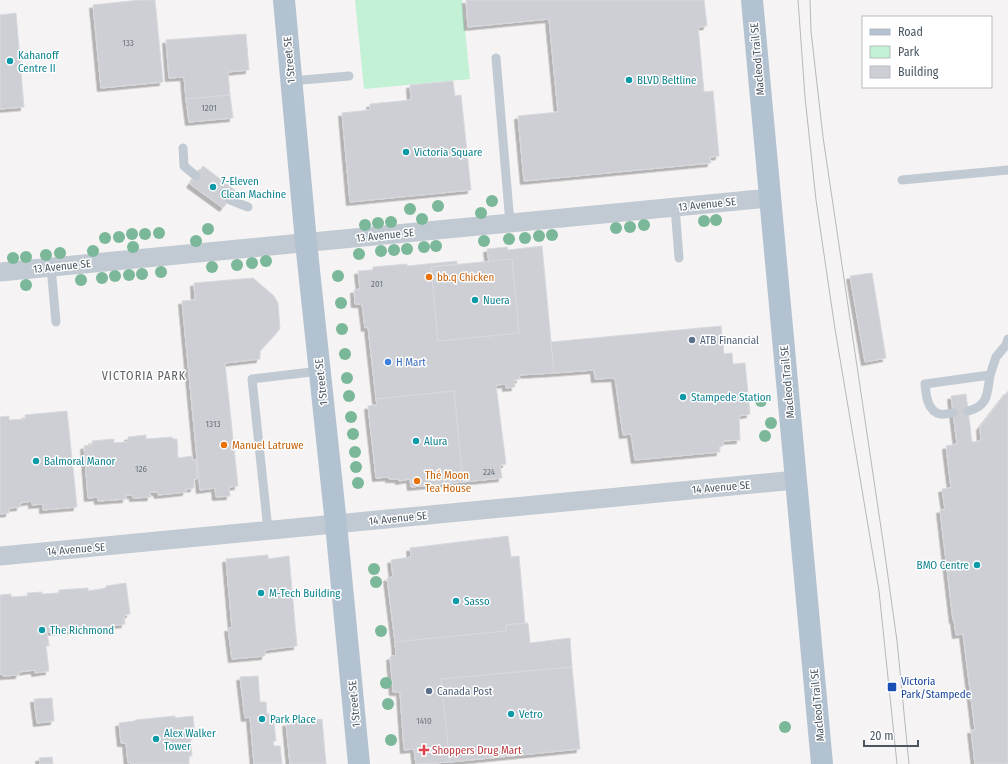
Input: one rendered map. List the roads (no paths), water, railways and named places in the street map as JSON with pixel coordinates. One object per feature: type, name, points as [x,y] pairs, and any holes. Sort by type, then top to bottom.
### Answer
[{"type":"main road","name":"1 Street SE","points":[[284,0],[306,242],[336,524],[359,764]]},
{"type":"main road","name":"Macleod Trail SE","points":[[752,0],[796,480],[818,764]]},
{"type":"street","name":"13 Avenue SE","points":[[0,272],[770,198]]},
{"type":"street","name":"14 Avenue SE","points":[[0,556],[796,480]]},
{"type":"lane","points":[[496,58],[510,223]]},
{"type":"lane","points":[[291,81],[349,76]]},
{"type":"lane","points":[[183,148],[184,166],[196,176]]},
{"type":"lane","points":[[902,180],[1008,170]]},
{"type":"lane","points":[[230,200],[248,207]]},
{"type":"lane","points":[[675,207],[679,258]]},
{"type":"lane","points":[[50,267],[56,322]]},
{"type":"lane","points":[[968,411],[977,409],[986,401],[990,375],[996,357],[1006,345],[1008,339]]},
{"type":"lane","points":[[268,530],[252,379],[320,371]]},
{"type":"lane","points":[[953,413],[940,414],[933,410],[927,402],[925,384],[990,375]]},
{"type":"tram line","points":[[798,0],[805,97],[816,200],[835,329],[879,591],[897,764]]},
{"type":"tram line","points":[[810,0],[811,31],[823,137],[897,641],[909,764]]},
{"type":"place","name":"Kahanoff Centre II","points":[[10,61]]},
{"type":"place","name":"BLVD Beltline","points":[[629,80]]},
{"type":"place","name":"Victoria Square","points":[[406,152]]},
{"type":"place","name":"7-Eleven Clean Machine","points":[[213,187]]},
{"type":"place","name":"bb.q Chicken","points":[[429,277]]},
{"type":"place","name":"Nuera","points":[[475,300]]},
{"type":"place","name":"ATB Financial","points":[[692,340]]},
{"type":"place","name":"H Mart","points":[[388,362]]},
{"type":"place","name":"Stampede Station","points":[[683,397]]},
{"type":"place","name":"Alura","points":[[416,441]]},
{"type":"place","name":"Manuel Latruwe","points":[[224,445]]},
{"type":"place","name":"Balmoral Manor","points":[[36,461]]},
{"type":"place","name":"Thé Moon Tea House","points":[[417,481]]},
{"type":"place","name":"BMO Centre","points":[[977,565]]},
{"type":"place","name":"M-Tech Building","points":[[261,593]]},
{"type":"place","name":"Sasso","points":[[456,601]]},
{"type":"place","name":"The Richmond","points":[[42,630]]},
{"type":"place","name":"Victoria Park/Stampede","points":[[892,687]]},
{"type":"place","name":"Canada Post","points":[[429,691]]},
{"type":"place","name":"Vetro","points":[[511,714]]},
{"type":"place","name":"Park Place","points":[[262,719]]},
{"type":"place","name":"Alex Walker Tower","points":[[156,739]]},
{"type":"place","name":"Shoppers Drug Mart","points":[[424,750]]},
{"type":"district","name":"VICTORIA PARK","points":[[144,376]]}]
